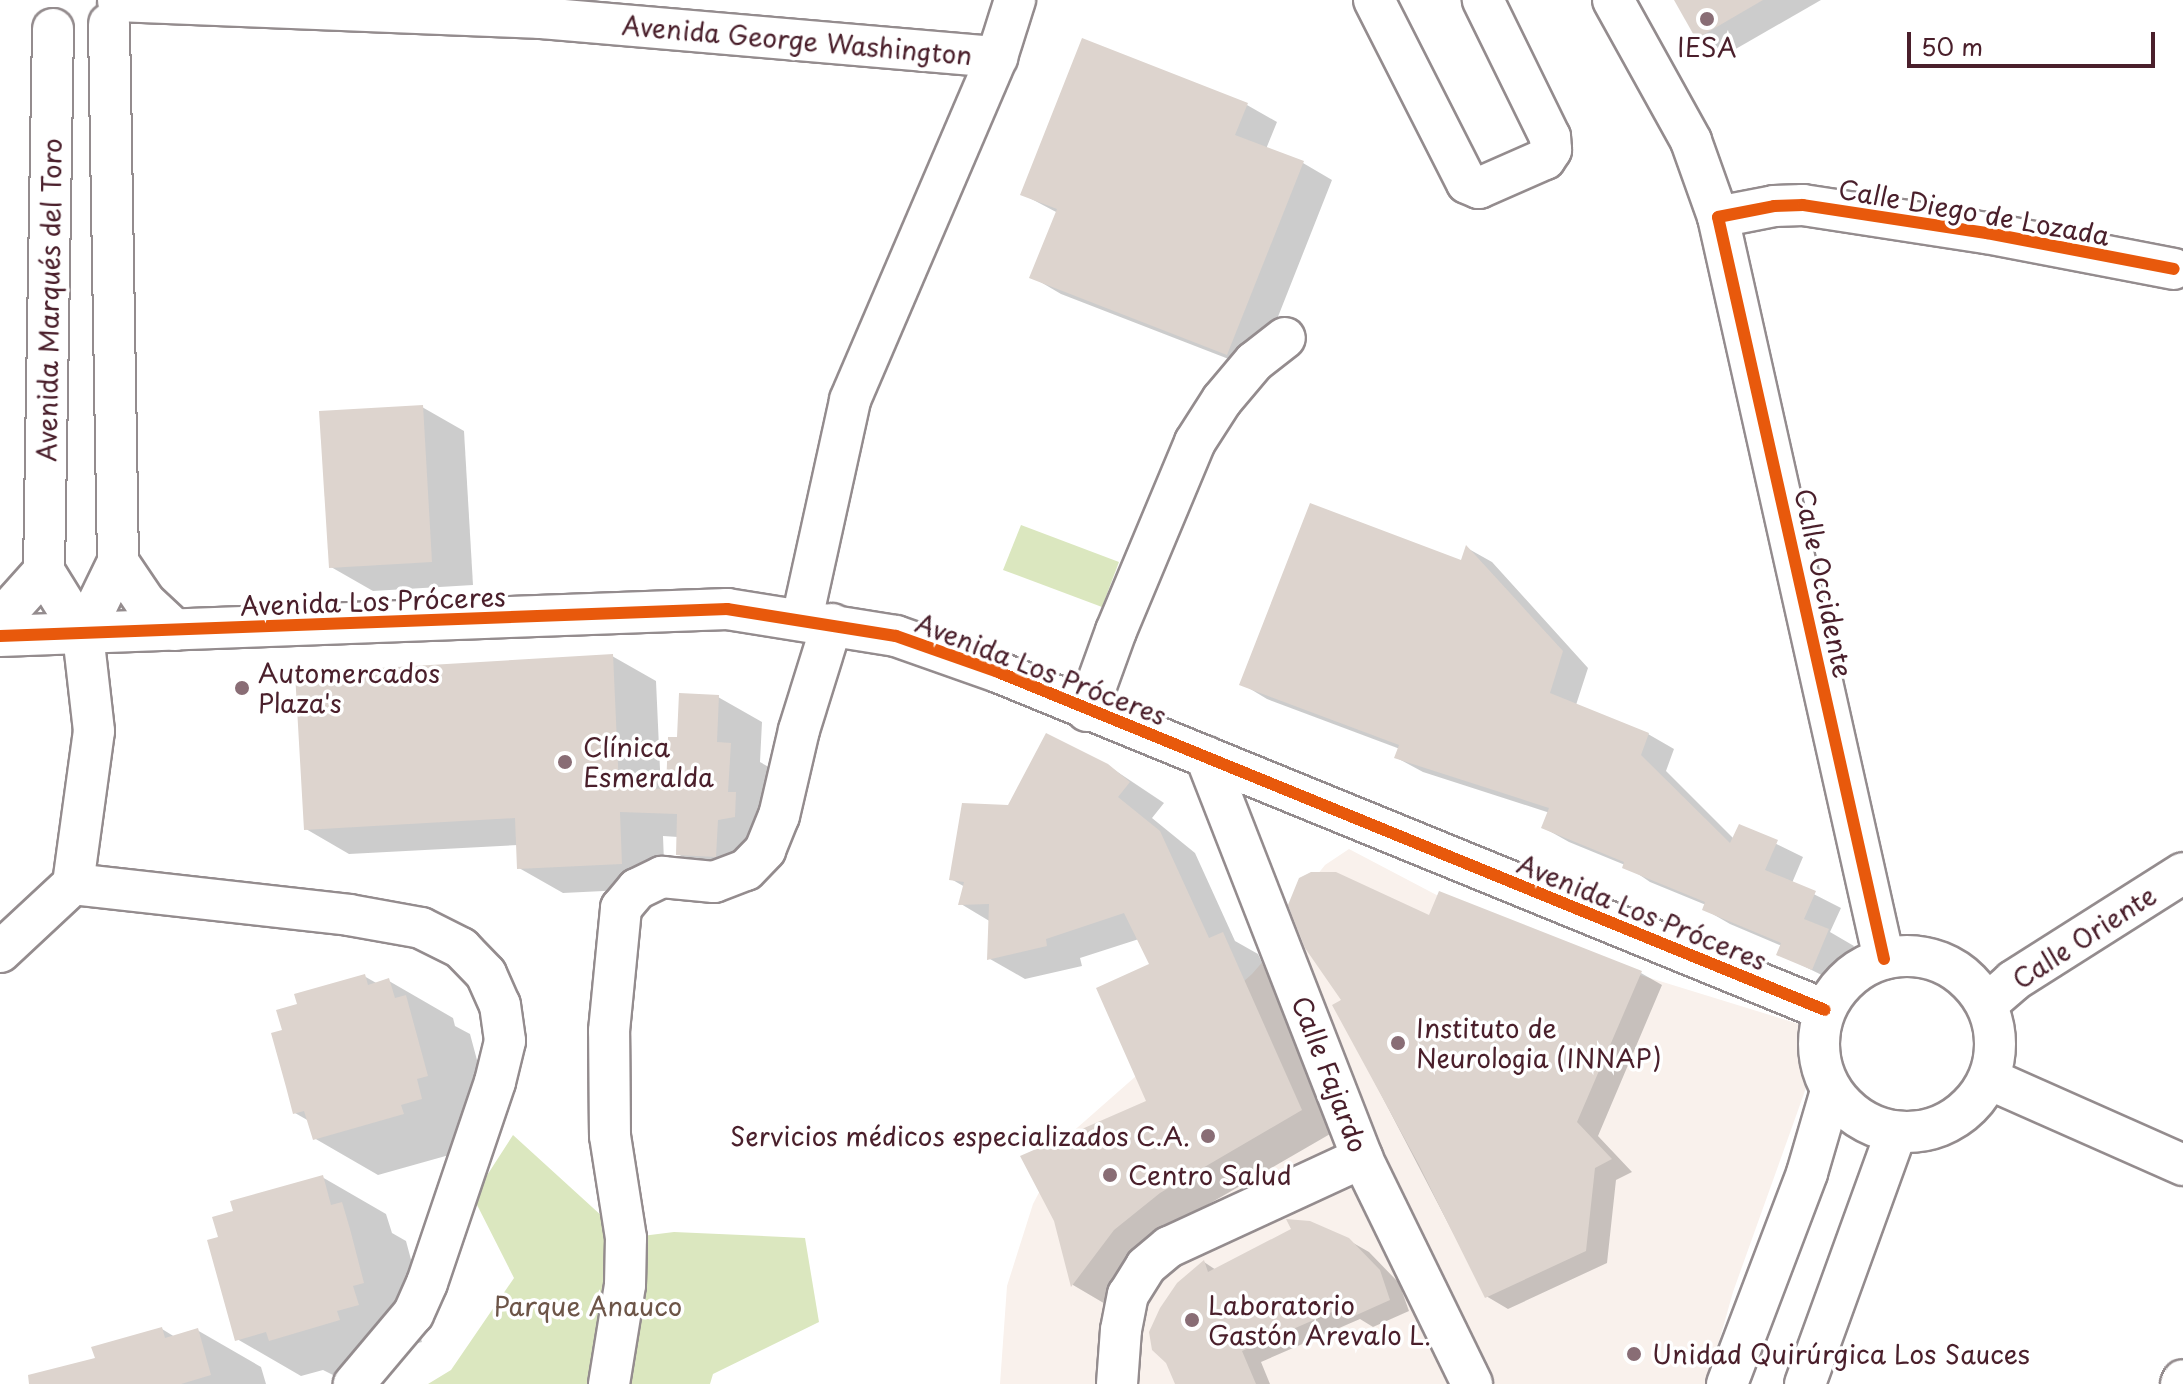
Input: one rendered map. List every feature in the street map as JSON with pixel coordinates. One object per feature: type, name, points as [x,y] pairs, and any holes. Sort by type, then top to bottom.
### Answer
[{"type":"street","points":[[609,1384],[625,1285],[626,1238],[610,1136],[609,1031],[621,908],[637,889],[662,877],[714,882],[746,870],[765,850],[779,816],[799,730],[850,400],[997,57],[1015,0]]},
{"type":"street","points":[[1374,0],[1467,183],[1479,188],[1545,159],[1551,150],[1550,137],[1483,0]]},
{"type":"street","name":"Calle Occidente","points":[[1613,0],[1691,141],[1718,217],[1884,959]]},
{"type":"street","points":[[83,634],[118,562],[115,8]]},
{"type":"street","name":"Avenida George Washington","points":[[115,8],[541,9],[997,57]]},
{"type":"street","name":"Avenida Marqués del Toro","points":[[46,15],[76,39],[100,32],[115,8]]},
{"type":"street","name":"Avenida Marqués del Toro","points":[[44,571],[46,15]]},
{"type":"street","name":"Calle Diego de Lozada","points":[[1718,217],[1774,206],[1803,205],[1987,233],[2180,270]]},
{"type":"street","points":[[1087,711],[1116,631],[1195,442],[1222,400],[1254,362],[1285,338]]},
{"type":"street","points":[[118,562],[145,602],[175,630]]},
{"type":"street","points":[[0,620],[44,571],[83,634],[94,731],[73,884],[0,952]]},
{"type":"street","name":"Avenida Los Próceres","points":[[0,636],[727,609],[896,636],[998,672],[1087,711],[1825,1010]]},
{"type":"street","name":"Calle Fajardo","points":[[1206,757],[1362,1158],[1472,1384]]},
{"type":"street","name":"Calle Oriente","points":[[1987,1004],[2013,981],[2183,873]]},
{"type":"street","points":[[73,884],[349,915],[421,928],[461,948],[486,974],[500,1005],[505,1041],[495,1082],[427,1283],[413,1314],[354,1384]]},
{"type":"street","points":[[1920,957],[1954,968],[1973,984],[1987,1004],[1995,1028],[1996,1054],[1989,1079],[1978,1098],[1941,1126],[1896,1133],[1859,1119],[1831,1091],[1818,1051],[1825,1010],[1839,987],[1859,969],[1884,959],[1920,957]]},
{"type":"street","points":[[1989,1079],[2039,1098],[2181,1166]]},
{"type":"street","points":[[1727,1384],[1807,1173],[1831,1091]]},
{"type":"street","points":[[1805,1384],[1896,1133]]},
{"type":"street","points":[[1117,1384],[1121,1330],[1128,1295],[1146,1266],[1169,1247],[1362,1158]]},
{"type":"shaded area","points":[[1349,849],[1467,911],[1611,966],[1799,1024],[1809,1034],[1814,1052],[1811,1074],[1733,1292],[1707,1384],[1000,1384],[1007,1286],[1033,1204],[1069,1135],[1252,974],[1285,936],[1294,904],[1325,865]]},
{"type":"green space","points":[[1021,525],[1119,562],[1102,607],[1003,570]]},
{"type":"green space","name":"Parque Anauco","points":[[513,1135],[626,1238],[674,1232],[805,1238],[819,1322],[713,1374],[710,1384],[428,1384],[451,1370],[514,1278],[473,1197]]},
{"type":"building","name":"IESA","points":[[1674,0],[1763,0],[1696,39]]},
{"type":"building","points":[[1082,38],[1248,103],[1235,135],[1304,161],[1227,355],[1029,278],[1057,209],[1020,195]]},
{"type":"building","points":[[423,405],[432,562],[329,568],[319,411]]},
{"type":"building","points":[[1310,503],[1461,560],[1466,545],[1563,651],[1550,693],[1649,733],[1641,755],[1730,843],[1739,824],[1778,840],[1765,870],[1816,891],[1804,919],[1829,929],[1812,970],[1776,955],[1781,943],[1702,910],[1705,902],[1622,868],[1624,862],[1541,828],[1549,808],[1394,758],[1399,745],[1239,685]]},
{"type":"building","points":[[613,654],[619,787],[666,789],[668,737],[677,737],[679,693],[719,695],[717,742],[731,743],[728,792],[736,792],[735,817],[718,820],[716,857],[676,855],[677,814],[620,812],[622,864],[517,869],[515,818],[304,830],[295,673]]},
{"type":"building","points":[[1046,733],[1108,764],[1130,782],[1118,797],[1160,831],[1209,938],[1223,932],[1302,1110],[1160,1193],[1114,1230],[1071,1287],[1054,1221],[1020,1156],[1146,1101],[1096,988],[1149,964],[1124,913],[1046,939],[1047,946],[987,960],[989,904],[958,905],[964,882],[949,880],[962,803],[1008,805]]},
{"type":"building","points":[[1311,872],[1336,872],[1429,915],[1439,891],[1642,971],[1577,1122],[1612,1159],[1595,1168],[1586,1251],[1485,1298],[1419,1165],[1332,1005],[1341,1000],[1305,948],[1288,905],[1299,878]]},
{"type":"building","points":[[365,974],[368,985],[389,978],[395,998],[406,995],[428,1076],[417,1079],[422,1099],[401,1105],[404,1114],[313,1140],[304,1111],[293,1114],[271,1033],[282,1030],[276,1010],[297,1004],[294,994]]},
{"type":"building","points":[[323,1175],[331,1205],[342,1202],[350,1229],[364,1283],[353,1286],[359,1305],[337,1311],[340,1320],[269,1341],[266,1332],[235,1341],[207,1240],[218,1237],[212,1217],[233,1211],[230,1201]]},
{"type":"building","points":[[1286,1219],[1310,1221],[1349,1238],[1380,1270],[1390,1300],[1352,1317],[1346,1306],[1242,1351],[1256,1384],[1175,1384],[1166,1363],[1152,1350],[1149,1332],[1160,1308],[1177,1283],[1204,1260],[1208,1272],[1291,1229]]},
{"type":"building","points":[[162,1327],[165,1338],[198,1328],[211,1375],[181,1384],[29,1384],[28,1375],[95,1358],[91,1347]]},
{"type":"cycle path","points":[[1884,959],[1718,217],[1774,206],[1803,205],[1987,233],[2174,269]]},
{"type":"cycle path","points":[[0,636],[727,609],[896,636],[998,672],[1825,1010]]},
{"type":"place","name":"IESA","points":[[1707,19]]},
{"type":"place","name":"Automercados Plaza's","points":[[242,688]]},
{"type":"place","name":"Clínica Esmeralda","points":[[565,762]]},
{"type":"place","name":"Instituto de Neurologia (INNAP)","points":[[1398,1043]]},
{"type":"place","name":"Servicios médicos especializados C.A.","points":[[1208,1136]]},
{"type":"place","name":"Centro Salud","points":[[1110,1175]]},
{"type":"place","name":"Laboratorio Gastón Arevalo L.","points":[[1192,1320]]},
{"type":"place","name":"Unidad Quirúrgica Los Sauces","points":[[1634,1354]]}]
